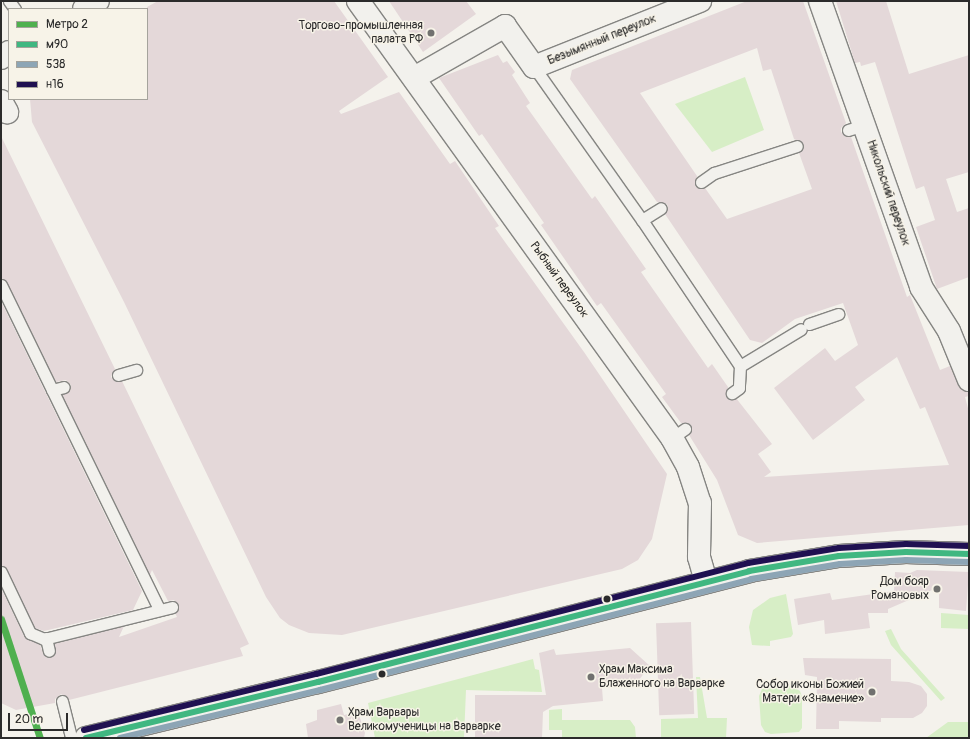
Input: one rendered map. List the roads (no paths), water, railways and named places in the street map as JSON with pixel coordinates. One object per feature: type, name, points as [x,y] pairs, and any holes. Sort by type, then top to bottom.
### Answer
[{"type":"street","points":[[86,8],[98,1]]},
{"type":"street","name":"Рыбный переулок","points":[[358,1],[678,433],[700,503],[699,557],[706,582]]},
{"type":"street","name":"Безымянный переулок","points":[[414,78],[505,26],[534,67],[700,1]]},
{"type":"street","name":"Никольский переулок","points":[[820,1],[856,127],[921,287],[949,331],[969,380]]},
{"type":"street","points":[[86,738],[326,680],[749,570],[839,556],[906,552],[969,554]]},
{"type":"lane","points":[[534,67],[642,220],[740,366],[739,388],[732,393]]},
{"type":"lane","points":[[701,182],[714,173],[797,146]]},
{"type":"lane","points":[[642,220],[661,208]]},
{"type":"lane","points":[[1,285],[158,607],[156,611]]},
{"type":"lane","points":[[740,366],[805,327],[838,314]]},
{"type":"lane","points":[[118,375],[136,370]]},
{"type":"lane","points":[[52,390],[64,387]]},
{"type":"lane","points":[[1,572],[30,633],[46,638],[172,607]]},
{"type":"lane","points":[[46,638],[50,651]]},
{"type":"lane","points":[[62,701],[70,738]]},
{"type":"metro line","name":"2","points":[[1,619],[40,738]]},
{"type":"place","name":"Торгово-промышленная палата РФ","points":[[431,33]]},
{"type":"place","name":"Дом бояр Романовых","points":[[937,589]]},
{"type":"place","name":"Храм Максима Блаженного на Варварке","points":[[591,677]]},
{"type":"place","name":"Собор иконы Божией Матери «Знамение»","points":[[872,692]]},
{"type":"place","name":"Храм Варвары Великомученицы на Варварке","points":[[340,720]]}]
